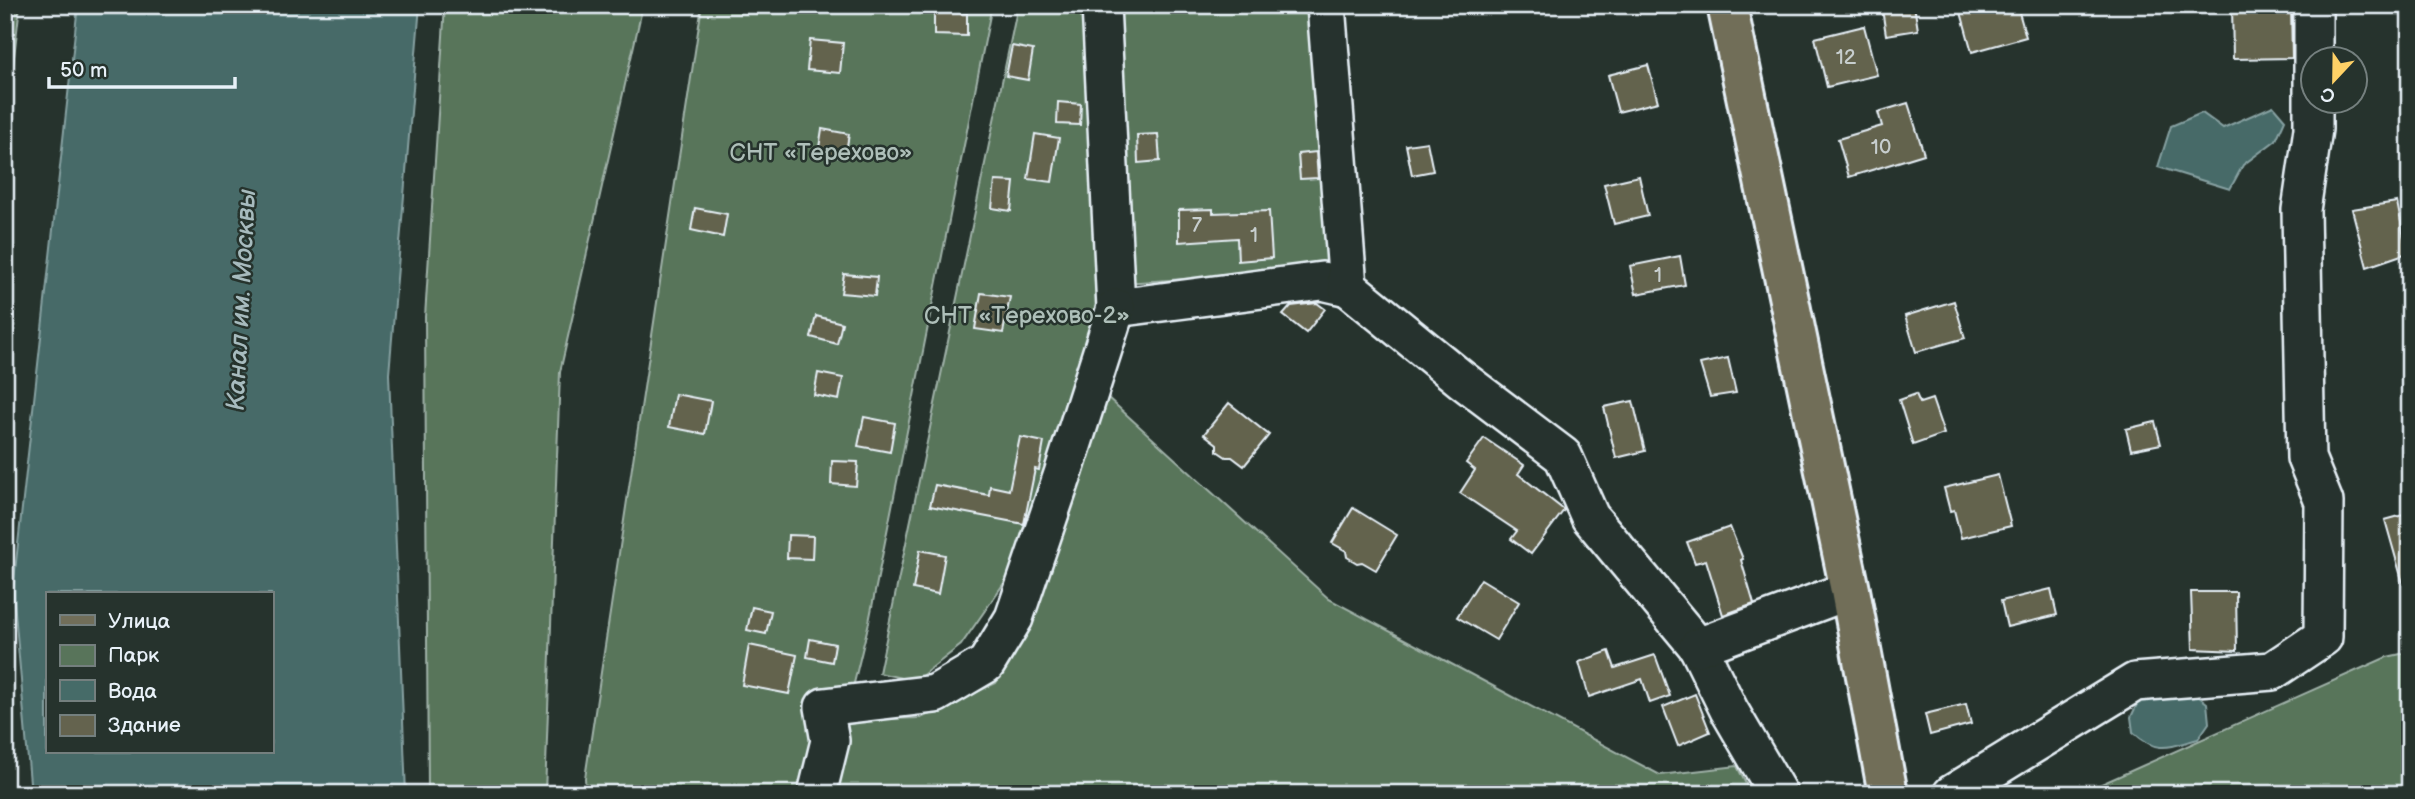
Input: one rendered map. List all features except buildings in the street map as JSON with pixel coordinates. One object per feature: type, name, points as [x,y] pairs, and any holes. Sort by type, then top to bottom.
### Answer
[{"type":"main road","points":[[1727,5],[1850,590],[1888,794]]},
{"type":"street","points":[[817,794],[830,741],[824,707],[934,694],[986,664],[1014,618],[1116,308],[1101,5]]},
{"type":"street","points":[[1326,5],[1348,287]]},
{"type":"street","points":[[1952,794],[2135,682],[2272,671],[2323,636],[2324,502],[2306,458],[2301,210],[2314,129],[2313,5]]},
{"type":"street","points":[[1116,308],[1322,281],[1348,287],[1461,379],[1563,456],[1590,517],[1698,646],[1729,710],[1778,794]]},
{"type":"street","points":[[1698,646],[1850,590]]},
{"type":"green space","points":[[5,5],[20,5],[5,135]]},
{"type":"green space","points":[[445,5],[643,5],[560,372],[545,794],[428,794],[425,317]]},
{"type":"green space","name":"СНТ «Терехово»","points":[[702,5],[992,5],[869,622],[845,720],[921,718],[996,683],[1026,633],[1106,396],[1329,599],[1660,775],[1737,766],[1751,794],[586,794],[585,778]]},
{"type":"green space","name":"СНТ «Терехово-2»","points":[[1018,5],[1089,5],[1102,324],[1013,570],[961,645],[915,681],[879,673]]},
{"type":"green space","name":"СНТ «Терехово-2»","points":[[1111,5],[1315,5],[1335,269],[1124,283]]},
{"type":"green space","points":[[2410,652],[2410,794],[2079,794],[2387,657]]},
{"type":"water","name":"Канал им. Москвы","points":[[78,5],[420,5],[389,374],[406,794],[31,794],[13,589]]},
{"type":"water","points":[[2273,106],[2285,120],[2276,140],[2243,165],[2230,189],[2158,167],[2171,126],[2202,113],[2223,128]]},
{"type":"water","points":[[2191,691],[2207,703],[2209,723],[2198,739],[2164,747],[2150,744],[2133,732],[2131,717],[2138,702],[2154,694]]}]
